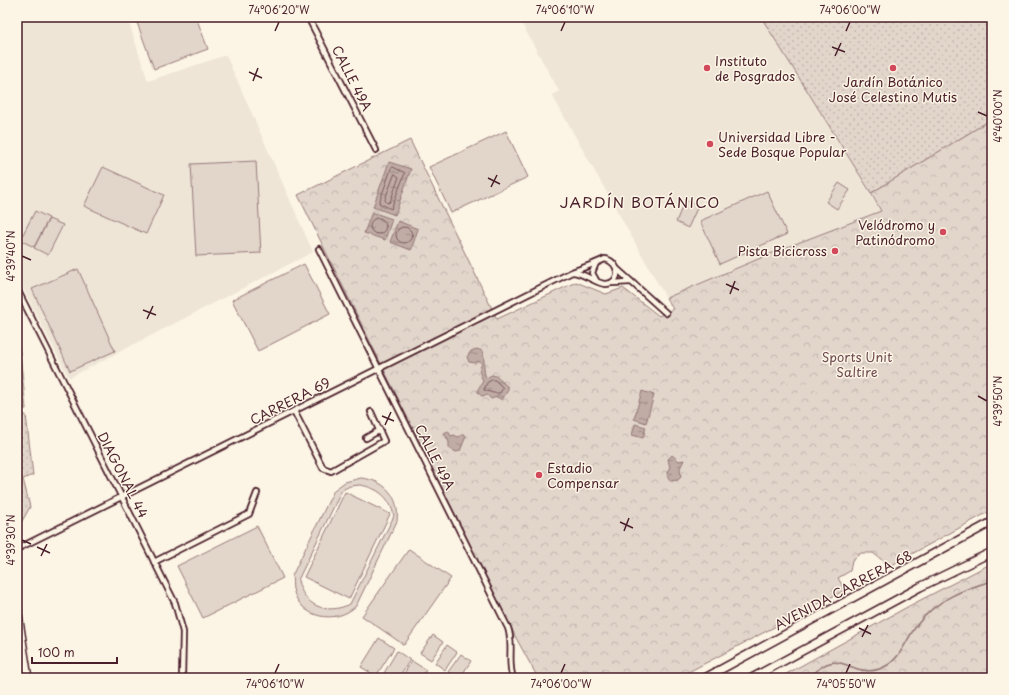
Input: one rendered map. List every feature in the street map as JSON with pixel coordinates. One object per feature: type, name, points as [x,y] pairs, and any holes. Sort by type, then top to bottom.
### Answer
[{"type":"main road","name":"AVENIDA CARRERA 68","points":[[705,678],[992,522]]},
{"type":"main road","points":[[752,678],[926,584],[992,552]]},
{"type":"main road","points":[[17,608],[28,678]]},
{"type":"street","name":"CALLE 49A","points":[[308,17],[376,150]]},
{"type":"street","name":"CALLE 49A","points":[[319,249],[508,628],[511,636],[511,670],[513,678]]},
{"type":"street","points":[[596,280],[592,273],[596,263],[602,259],[608,260],[614,263],[617,269],[666,312]]},
{"type":"street","name":"CARRERA 69","points":[[17,549],[572,272],[596,263]]},
{"type":"street","points":[[611,283],[616,278],[617,269]]},
{"type":"street","points":[[572,272],[584,274],[603,284],[631,282]]},
{"type":"street","name":"DIAGONAL 44","points":[[17,289],[175,603],[179,614],[184,646],[182,678]]},
{"type":"street","points":[[294,411],[323,468],[327,471],[334,470],[382,443],[384,439],[371,412]]},
{"type":"street","points":[[366,438],[380,430]]},
{"type":"street","points":[[154,562],[249,514],[257,493]]},
{"type":"shaded area","points":[[17,17],[127,17],[148,81],[226,55],[313,252],[69,378],[17,277]]},
{"type":"shaded area","name":"Universidad Libre - Sede Bosque Popular","points":[[518,17],[761,17],[881,211],[782,249],[666,298],[552,95],[559,91]]},
{"type":"green space","points":[[135,17],[196,17],[208,49],[154,69]]},
{"type":"green space","name":"Jardín Botánico José Celestino Mutis","points":[[761,17],[992,17],[992,119],[871,193]]},
{"type":"green space","name":"Sports Unit Saltire","points":[[992,119],[992,510],[890,566],[873,553],[861,553],[852,560],[850,571],[838,578],[845,590],[677,678],[538,678],[515,636],[298,195],[410,140],[497,319],[576,282],[606,294],[623,288],[659,316],[673,309],[666,298],[782,249],[881,211],[871,193]]},
{"type":"green space","points":[[506,131],[528,177],[451,213],[429,167]]},
{"type":"green space","points":[[256,161],[261,253],[196,256],[191,164]]},
{"type":"green space","points":[[103,167],[164,195],[146,234],[84,206]]},
{"type":"green space","points":[[839,183],[850,190],[837,209],[826,202]]},
{"type":"green space","points":[[767,191],[787,234],[720,264],[700,221]]},
{"type":"green space","points":[[685,200],[698,206],[688,228],[676,222]]},
{"type":"green space","points":[[35,211],[49,218],[34,247],[20,240]]},
{"type":"green space","points":[[49,219],[63,225],[48,255],[34,248]]},
{"type":"green space","points":[[304,264],[330,314],[258,351],[232,300]]},
{"type":"green space","points":[[78,269],[115,351],[70,371],[32,289]]},
{"type":"green space","points":[[17,326],[26,409],[17,409]]},
{"type":"green space","points":[[17,415],[26,415],[33,475],[23,479],[30,507],[17,530]]},
{"type":"green space","points":[[361,478],[370,479],[384,486],[393,497],[396,504],[397,521],[356,606],[339,616],[320,616],[311,613],[303,607],[297,599],[293,589],[292,576],[334,490],[345,482]],"holes":[[[350,486],[366,486],[382,494],[390,504],[394,516],[350,604],[332,609],[317,606],[310,602],[305,596],[298,580],[342,490]]]},
{"type":"green space","points":[[345,492],[390,514],[349,599],[304,577]]},
{"type":"green space","points":[[257,526],[283,578],[203,618],[177,566]]},
{"type":"green space","points":[[409,549],[451,578],[404,645],[362,616]]},
{"type":"green space","points":[[992,563],[992,678],[779,678],[909,606]]},
{"type":"green space","points":[[17,633],[24,678],[17,678]]},
{"type":"green space","points":[[433,635],[443,642],[431,660],[420,653]]},
{"type":"green space","points":[[379,638],[394,648],[376,676],[361,667]]},
{"type":"green space","points":[[447,645],[457,652],[445,670],[435,663]]},
{"type":"green space","points":[[397,651],[410,660],[398,678],[381,678]]},
{"type":"green space","points":[[461,654],[471,661],[460,678],[448,672]]},
{"type":"green space","points":[[412,661],[426,670],[421,678],[401,678]]},
{"type":"water","points":[[389,162],[411,169],[395,215],[373,207]]},
{"type":"water","points":[[372,212],[392,219],[385,240],[364,233]]},
{"type":"water","points":[[398,221],[418,229],[411,250],[390,242]]},
{"type":"water","points":[[477,349],[482,351],[483,354],[486,378],[492,375],[496,376],[508,387],[508,390],[502,400],[497,397],[491,399],[487,395],[482,396],[478,392],[478,389],[483,381],[479,371],[482,363],[478,361],[475,363],[469,362],[467,357],[471,351]]},
{"type":"water","points":[[642,391],[654,395],[646,423],[634,419]]},
{"type":"water","points":[[635,424],[646,427],[643,438],[632,435]]},
{"type":"water","points":[[448,431],[451,436],[454,435],[458,437],[464,434],[466,436],[460,451],[456,452],[449,448],[449,442],[444,433]]},
{"type":"water","points":[[672,455],[679,461],[684,460],[680,468],[681,477],[678,480],[670,481],[667,475],[670,468],[668,459]]},
{"type":"waterway","points":[[810,678],[820,668],[830,663],[838,662],[854,668],[873,671],[884,667],[899,654],[913,630],[924,616],[941,602],[961,592],[992,581]]},
{"type":"place","name":"Instituto de Posgrados","points":[[707,68]]},
{"type":"place","name":"Jardín Botánico José Celestino Mutis","points":[[893,68]]},
{"type":"place","name":"Universidad Libre - Sede Bosque Popular","points":[[710,144]]},
{"type":"place","name":"Velódromo y Patinódromo","points":[[943,232]]},
{"type":"place","name":"Pista Bicicross","points":[[835,251]]},
{"type":"place","name":"Estadio Compensar","points":[[539,475]]},
{"type":"district","name":"JARDÍN BOTÁNICO","points":[[640,203]]}]
